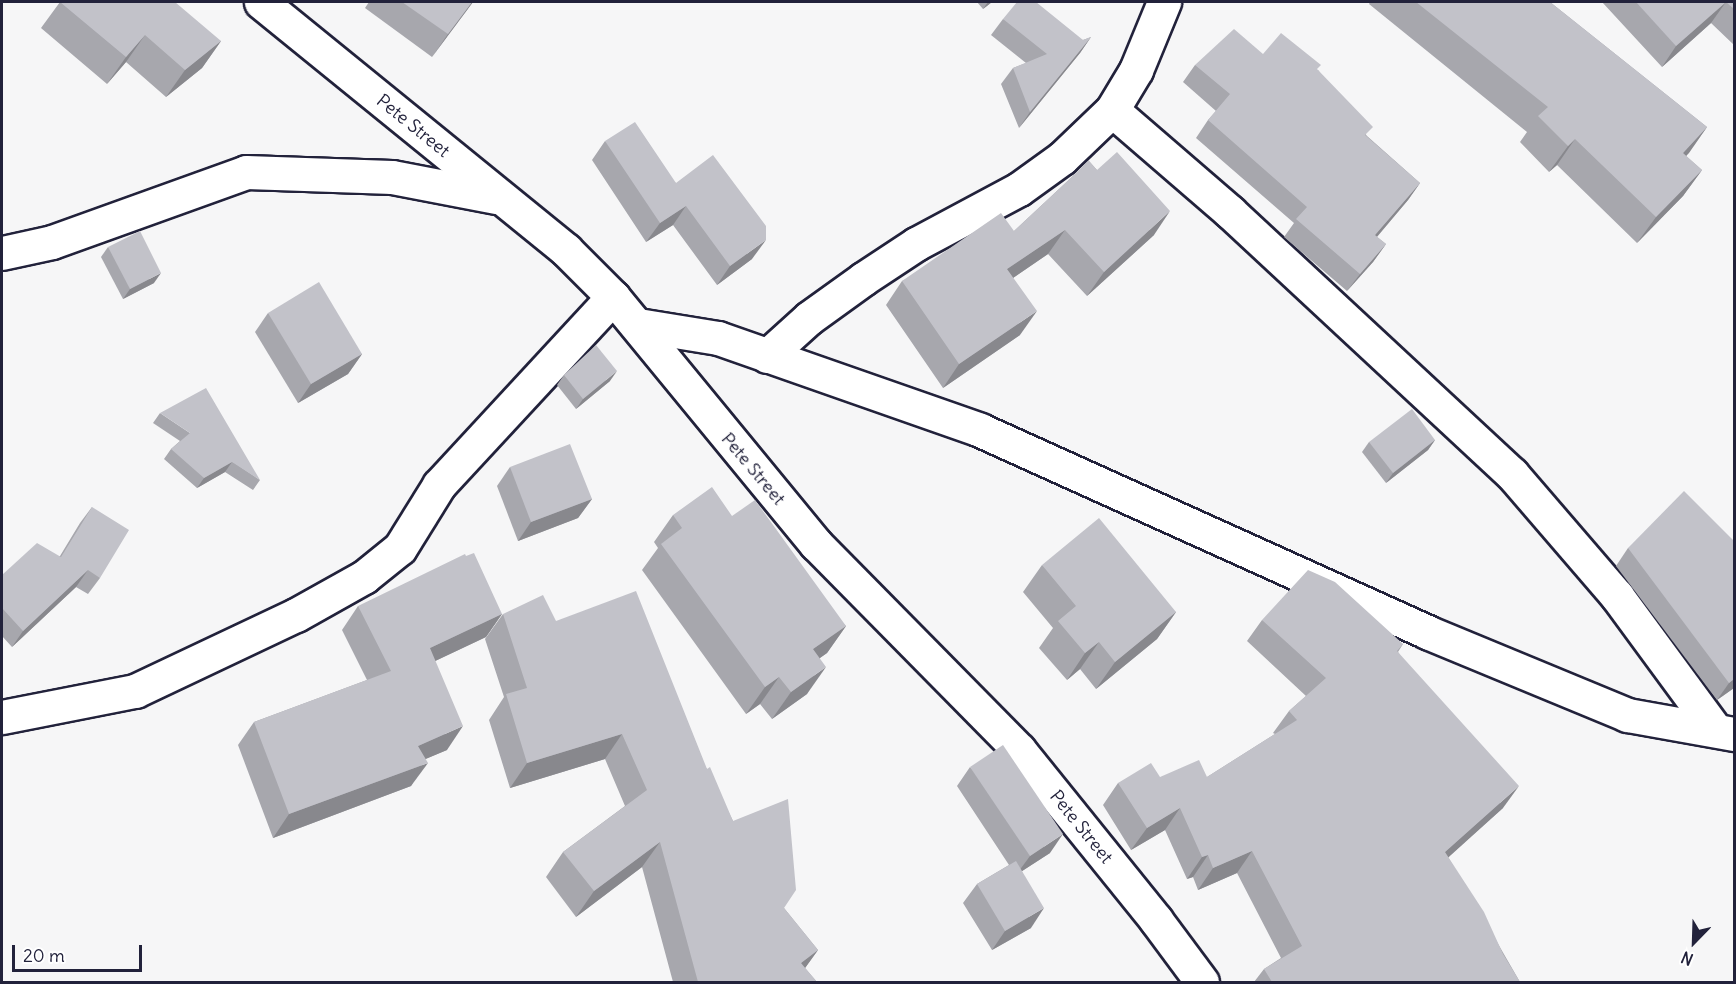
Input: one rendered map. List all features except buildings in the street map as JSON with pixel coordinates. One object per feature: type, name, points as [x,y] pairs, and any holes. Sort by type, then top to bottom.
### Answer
[{"type":"street","name":"Pete Street","points":[[261,2],[566,250],[613,297],[638,325],[682,385],[816,544],[1019,750],[1156,920],[1202,982]]},
{"type":"street","points":[[767,356],[809,318],[872,273],[916,244],[1019,189],[1062,158],[1112,110],[1136,70],[1164,2]]},
{"type":"street","points":[[1112,110],[1230,212],[1512,474],[1617,596],[1724,731]]},
{"type":"street","points":[[2,253],[52,242],[246,172],[392,177],[501,198]]},
{"type":"street","points":[[2,717],[135,691],[296,615],[364,577],[400,548],[440,485],[613,297]]},
{"type":"street","points":[[638,325],[718,338],[980,430],[1427,632],[1627,715],[1724,731]]}]
